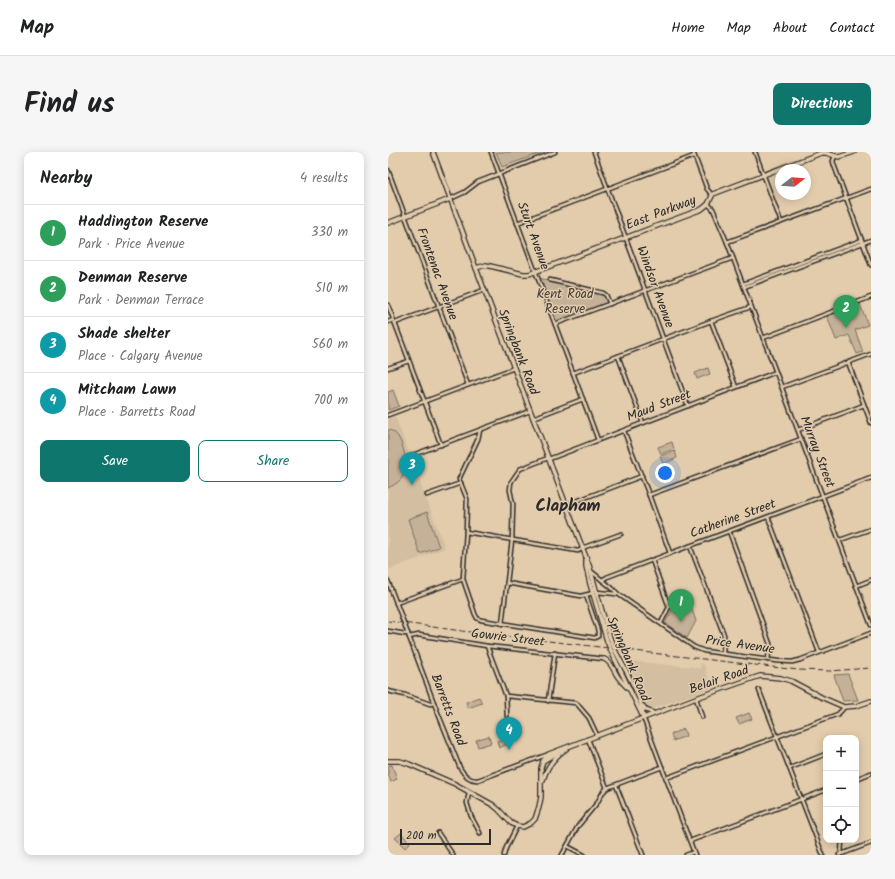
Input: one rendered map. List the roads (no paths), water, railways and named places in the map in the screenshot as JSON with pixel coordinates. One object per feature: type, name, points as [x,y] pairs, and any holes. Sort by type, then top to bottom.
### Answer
[{"type":"main road","name":"Springbank Road","points":[[433,152],[586,558],[591,572],[595,593]]},
{"type":"main road","name":"East Parkway","points":[[476,268],[486,265],[528,274],[702,209],[708,204],[712,195],[821,153],[841,157],[854,152]]},
{"type":"main road","points":[[388,223],[450,199]]},
{"type":"main road","name":"Springbank Road","points":[[586,558],[586,566],[602,614],[609,641],[640,702],[643,717]]},
{"type":"main road","name":"Springbank Road","points":[[614,653],[616,661],[643,717]]},
{"type":"main road","points":[[604,659],[609,661],[617,676],[631,691]]},
{"type":"main road","points":[[613,667],[616,661]]},
{"type":"main road","name":"Belair Road","points":[[517,826],[526,827],[535,819],[541,797],[541,773],[543,761],[549,754],[643,717],[760,676],[781,678],[791,681],[844,707]]},
{"type":"main road","points":[[844,707],[856,706],[871,701]]},
{"type":"main road","points":[[640,702],[646,710],[653,714]]},
{"type":"main road","name":"Belair Road","points":[[541,785],[547,767],[553,759],[574,744]]},
{"type":"main road","points":[[543,761],[562,752]]},
{"type":"main road","points":[[388,760],[400,761],[409,764],[469,792],[493,805],[511,823],[517,826]]},
{"type":"street","name":"Sturt Avenue","points":[[491,152],[598,440]]},
{"type":"street","points":[[450,199],[465,192],[478,182],[555,152]]},
{"type":"street","name":"Windsor Avenue","points":[[594,152],[688,406]]},
{"type":"street","points":[[693,152],[707,189],[712,195]]},
{"type":"street","points":[[755,152],[781,222]]},
{"type":"street","points":[[517,223],[694,156]]},
{"type":"street","points":[[835,156],[833,161],[834,165],[871,266]]},
{"type":"street","name":"Frontenac Avenue","points":[[388,170],[468,385]]},
{"type":"street","points":[[727,242],[871,190]]},
{"type":"street","name":"Murray Street","points":[[708,204],[713,209],[727,242],[871,624]]},
{"type":"street","points":[[744,286],[871,240]]},
{"type":"street","points":[[555,324],[733,258]]},
{"type":"street","points":[[550,280],[603,293],[606,295],[610,304]]},
{"type":"street","points":[[395,323],[484,290]]},
{"type":"street","points":[[763,338],[871,297]]},
{"type":"street","points":[[388,305],[440,445]]},
{"type":"street","points":[[573,373],[751,306]]},
{"type":"street","points":[[388,322],[393,320]]},
{"type":"street","points":[[711,321],[736,387]]},
{"type":"street","points":[[782,387],[871,354]]},
{"type":"street","points":[[618,356],[643,423]]},
{"type":"street","points":[[388,368],[409,361]]},
{"type":"street","points":[[848,362],[871,423]]},
{"type":"street","points":[[388,415],[514,368]]},
{"type":"street","name":"Maud Street","points":[[502,624],[512,540],[513,504],[510,490],[511,482],[520,469],[776,372]]},
{"type":"street","points":[[533,418],[583,399]]},
{"type":"street","points":[[798,430],[864,405]]},
{"type":"street","points":[[413,455],[530,411]]},
{"type":"street","points":[[480,430],[478,439],[459,479],[467,499],[463,579],[477,618],[502,624]]},
{"type":"street","points":[[624,430],[670,553]]},
{"type":"street","points":[[649,495],[801,439]]},
{"type":"street","points":[[566,504],[642,476]]},
{"type":"street","name":"Catherine Street","points":[[602,580],[871,478]]},
{"type":"street","points":[[427,495],[461,483]]},
{"type":"street","points":[[768,517],[819,652]]},
{"type":"street","points":[[839,540],[871,529]]},
{"type":"street","points":[[729,531],[770,644],[768,660]]},
{"type":"street","points":[[466,532],[577,551],[621,534]]},
{"type":"street","points":[[690,546],[724,634],[723,653]]},
{"type":"street","points":[[652,560],[669,607],[661,623]]},
{"type":"street","name":"Price Avenue","points":[[591,572],[618,594],[698,649],[704,651],[792,662],[871,633]]},
{"type":"street","points":[[396,603],[463,579]]},
{"type":"street","points":[[856,586],[871,580]]},
{"type":"street","name":"Barretts Road","points":[[388,581],[434,703],[463,773],[470,779],[478,780],[549,754]]},
{"type":"street","points":[[506,583],[581,596],[595,593]]},
{"type":"street","name":"Price Avenue","points":[[595,593],[618,594]]},
{"type":"street","name":"Springbank Road","points":[[502,624],[595,638],[598,636],[598,632],[586,595]]},
{"type":"street","points":[[388,631],[405,634],[408,633]]},
{"type":"street","name":"Gowrie Street","points":[[409,636],[419,635],[487,646],[604,659]]},
{"type":"street","points":[[487,646],[506,696],[507,716]]},
{"type":"street","points":[[548,700],[554,654]]},
{"type":"street","points":[[759,690],[823,855]]},
{"type":"street","points":[[388,691],[405,695],[430,704],[434,703]]},
{"type":"street","points":[[506,696],[576,704],[589,718],[596,735]]},
{"type":"street","points":[[696,698],[702,717]]},
{"type":"street","points":[[666,778],[838,714],[844,707]]},
{"type":"street","points":[[643,717],[694,853],[686,855]]},
{"type":"street","points":[[588,739],[607,788]]},
{"type":"street","points":[[790,768],[823,755]]},
{"type":"street","name":"Barretts Road","points":[[534,760],[543,761]]},
{"type":"street","points":[[562,855],[578,826],[607,788],[662,767]]},
{"type":"street","points":[[859,778],[871,773]]},
{"type":"street","points":[[616,785],[643,855]]},
{"type":"street","points":[[690,841],[823,791]]},
{"type":"street","points":[[469,792],[467,803],[471,816],[480,833]]},
{"type":"street","points":[[504,855],[517,826]]},
{"type":"street","points":[[438,834],[453,855]]},
{"type":"street","points":[[842,843],[840,855],[871,843]]},
{"type":"street","points":[[567,846],[584,855]]},
{"type":"railway","points":[[388,621],[798,670],[829,671],[871,668]]},
{"type":"place","name":"Denman Reserve","points":[[846,328]]},
{"type":"place","name":"Shade shelter","points":[[412,485]]},
{"type":"place","name":"Haddington Reserve","points":[[681,622]]},
{"type":"place","name":"Mitcham Lawn","points":[[509,750]]},
{"type":"district","name":"Clapham","points":[[568,506]]},
{"type":"park label","name":"Kent Road Reserve","points":[[565,302]]}]
